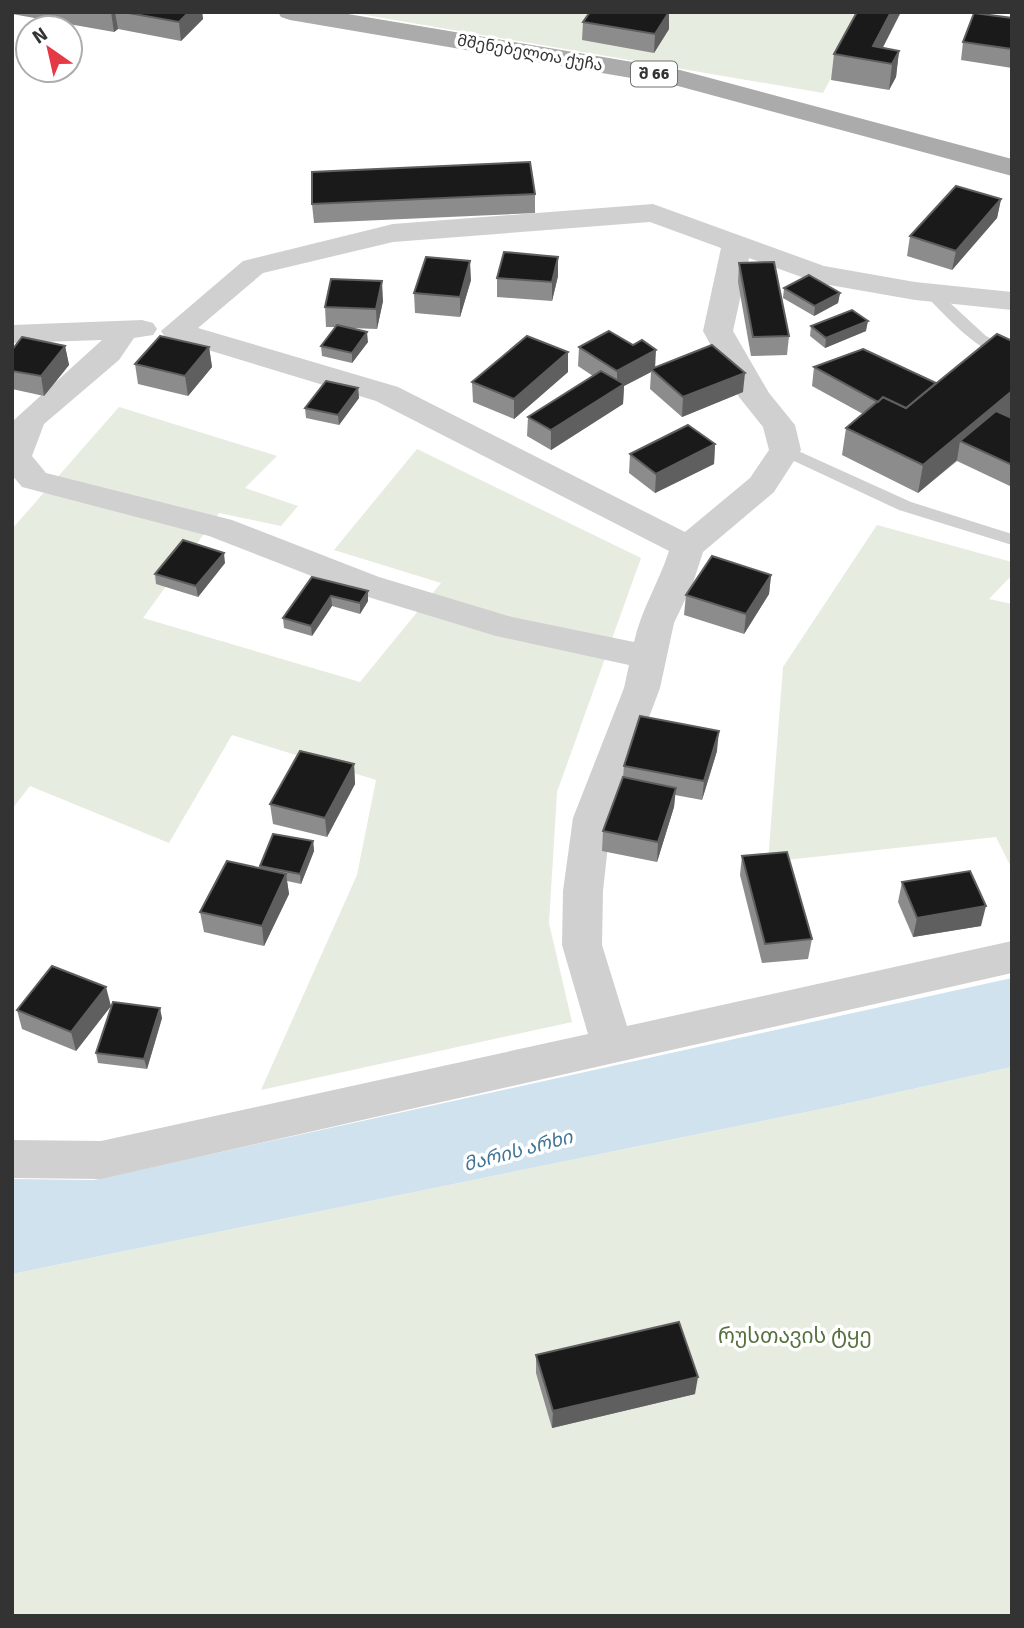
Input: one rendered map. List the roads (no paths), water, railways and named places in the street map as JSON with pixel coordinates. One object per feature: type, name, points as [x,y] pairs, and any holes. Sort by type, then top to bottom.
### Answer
[{"type":"main road","name":"მშენებელთა ქუჩა","points":[[290,12],[680,78],[1012,168]]},
{"type":"street","points":[[176,331],[253,267],[393,233],[653,213],[818,274],[931,293],[1012,301]]},
{"type":"street","points":[[612,1046],[582,945],[583,891],[592,818],[642,688],[656,623],[676,583],[688,547],[762,485],[785,450],[779,425],[755,397],[718,331],[737,244]]},
{"type":"street","points":[[125,329],[108,353],[30,420],[15,457],[34,480],[220,527],[368,584],[509,628],[649,657]]},
{"type":"street","points":[[12,334],[125,329],[176,331],[387,394],[688,547]]},
{"type":"street","points":[[12,1159],[101,1160],[1012,957]]},
{"type":"lane","points":[[931,293],[1003,354],[1012,355]]},
{"type":"lane","points":[[785,450],[905,506],[1012,540]]},
{"type":"water","name":"მარის არხი","points":[[1012,978],[1012,1067],[831,1107],[12,1274],[12,1179],[94,1180]]},
{"type":"park label","name":"რუსთავის ტყე","points":[[795,1336]]}]
